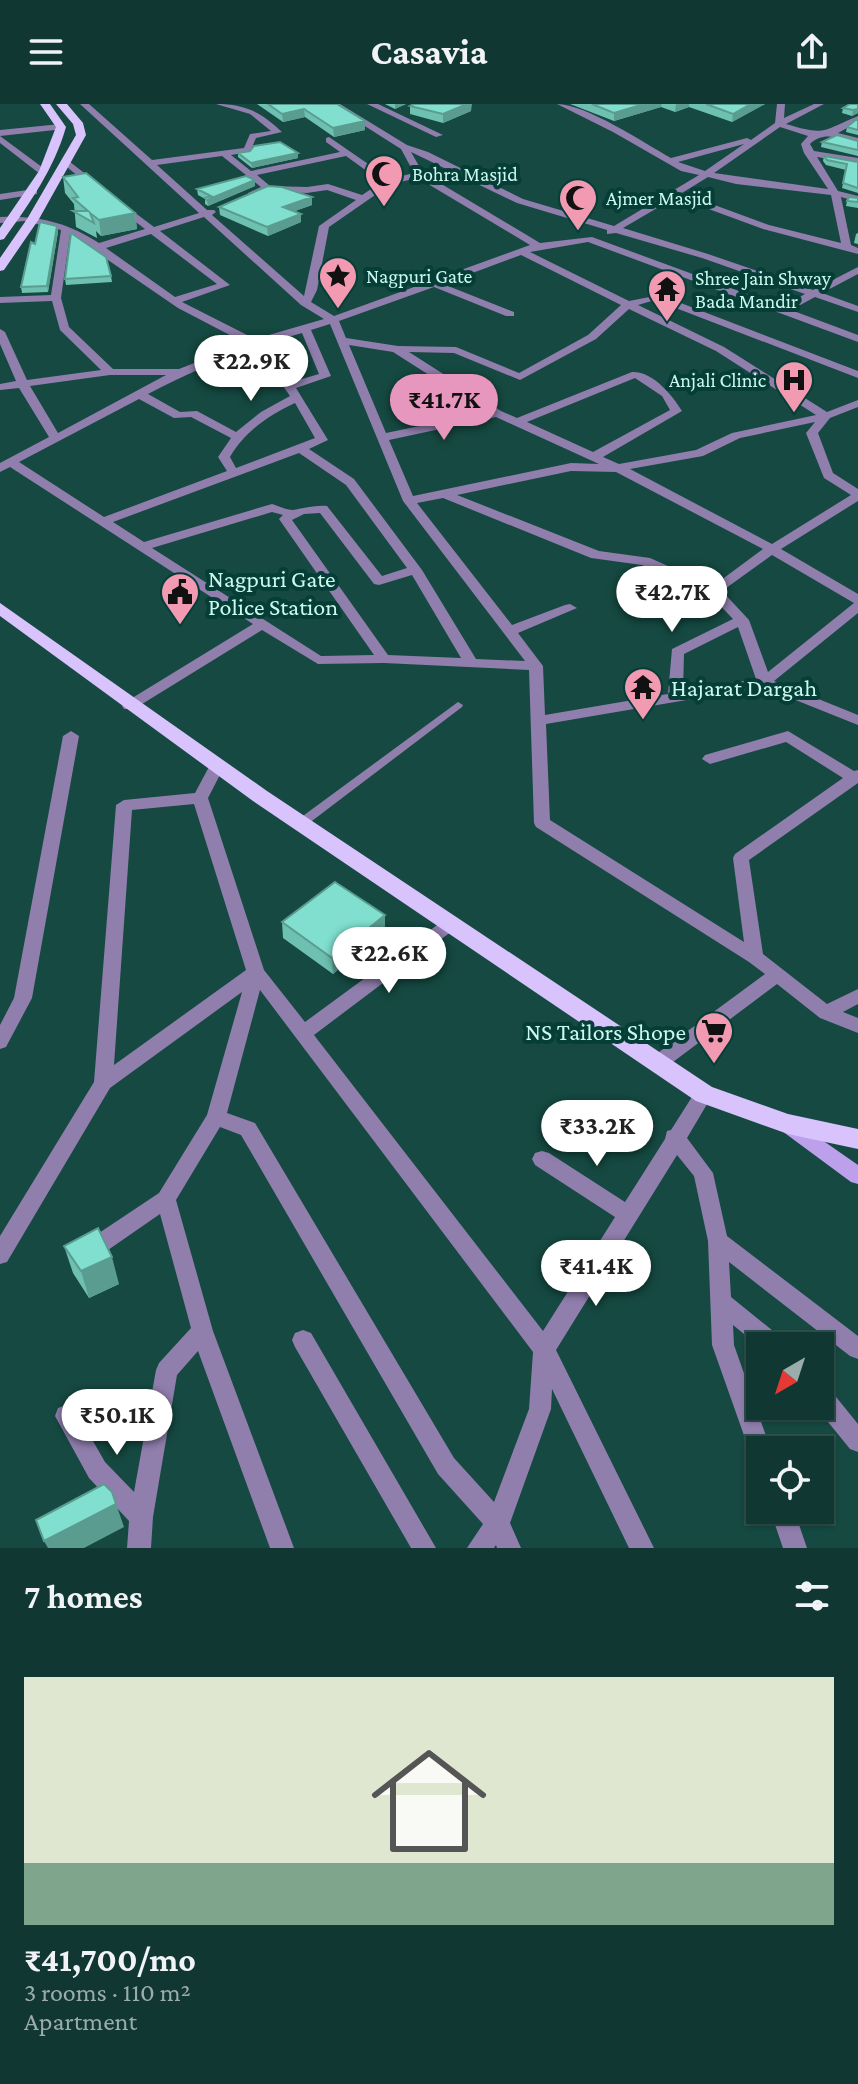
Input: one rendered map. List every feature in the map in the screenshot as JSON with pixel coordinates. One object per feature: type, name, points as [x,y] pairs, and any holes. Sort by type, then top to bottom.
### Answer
[{"type":"main road","points":[[0,236],[34,192],[55,151],[61,127],[45,104]]},
{"type":"main road","points":[[0,267],[33,219],[80,130],[78,123],[61,104]]},
{"type":"main road","points":[[0,608],[129,706],[216,767],[704,1094],[788,1124],[858,1139]]},
{"type":"main road","points":[[788,1124],[858,1176]]},
{"type":"street","points":[[84,104],[150,163],[212,212],[305,303],[333,320],[385,437],[409,501],[536,666],[542,823],[755,957],[826,1013],[858,1026]]},
{"type":"street","points":[[150,163],[247,150],[253,136],[278,132],[253,112],[220,104]]},
{"type":"street","points":[[334,104],[404,147],[425,154],[520,201],[858,309]]},
{"type":"street","points":[[371,104],[399,114],[439,135]]},
{"type":"street","points":[[561,104],[684,169],[858,199]]},
{"type":"street","points":[[779,124],[780,104]]},
{"type":"street","points":[[6,466],[181,372],[254,343],[333,320],[538,246],[589,239],[616,230],[706,175],[779,124],[820,104]]},
{"type":"street","points":[[369,124],[410,109]]},
{"type":"street","points":[[779,124],[814,135],[831,133],[858,119]]},
{"type":"street","points":[[43,172],[5,149],[0,136],[61,127]]},
{"type":"street","points":[[831,133],[858,141]]},
{"type":"street","points":[[814,135],[805,144],[835,193],[847,247]]},
{"type":"street","points":[[670,161],[760,137]]},
{"type":"street","points":[[329,140],[388,182]]},
{"type":"street","points":[[404,147],[419,175],[538,246]]},
{"type":"street","points":[[224,153],[267,188]]},
{"type":"street","points":[[249,174],[348,153]]},
{"type":"street","points":[[808,153],[858,161]]},
{"type":"street","points":[[65,161],[102,191]]},
{"type":"street","points":[[305,303],[312,290],[324,226],[388,182],[419,175]]},
{"type":"street","points":[[242,199],[267,188],[307,190],[328,187],[364,199]]},
{"type":"street","points":[[0,197],[34,192]]},
{"type":"street","points":[[674,193],[766,227],[858,251]]},
{"type":"street","points":[[114,201],[225,285],[174,301]]},
{"type":"street","points":[[98,247],[212,212]]},
{"type":"street","points":[[0,220],[33,219],[66,227],[174,301],[254,343]]},
{"type":"street","points":[[66,227],[56,298],[64,328],[110,372]]},
{"type":"street","points":[[589,239],[858,339]]},
{"type":"street","points":[[522,252],[720,349],[826,416]]},
{"type":"street","points":[[782,311],[858,270]]},
{"type":"street","points":[[433,283],[510,314]]},
{"type":"street","points":[[340,340],[396,349],[456,350],[520,377],[592,337],[628,304],[656,297],[858,375]]},
{"type":"street","points":[[0,300],[56,298]]},
{"type":"street","points":[[102,522],[322,440],[289,386],[325,376],[305,328]]},
{"type":"street","points":[[0,332],[24,386],[56,439]]},
{"type":"street","points":[[396,349],[497,413],[618,468],[772,549],[858,600]]},
{"type":"street","points":[[0,387],[110,372],[181,372]]},
{"type":"street","points":[[520,421],[636,374],[666,394],[676,411],[594,457]]},
{"type":"street","points":[[139,394],[178,416],[193,413],[235,436]]},
{"type":"street","points":[[233,472],[224,457],[235,436],[279,405],[297,397]]},
{"type":"street","points":[[409,501],[571,467],[618,468],[699,453],[736,435],[826,416],[858,403]]},
{"type":"street","points":[[385,437],[497,413]]},
{"type":"street","points":[[714,591],[772,549],[858,495],[828,475],[812,433],[826,416]]},
{"type":"street","points":[[298,447],[350,482],[415,570],[472,664]]},
{"type":"street","points":[[6,466],[144,546],[318,660],[384,659],[536,666]]},
{"type":"street","points":[[442,493],[596,555],[645,561],[714,591],[742,620],[764,682],[858,720]]},
{"type":"street","points":[[144,546],[272,508],[294,514]]},
{"type":"street","points":[[384,659],[285,519],[301,510],[323,509],[379,581],[415,570]]},
{"type":"street","points":[[537,721],[764,682],[858,606]]},
{"type":"street","points":[[509,631],[570,608]]},
{"type":"street","points":[[675,697],[677,652],[742,620]]},
{"type":"street","points":[[129,706],[263,624]]},
{"type":"street","points":[[0,1042],[23,998],[71,736]]},
{"type":"street","points":[[710,759],[788,736],[856,777],[741,858],[755,957]]},
{"type":"street","points":[[216,767],[200,798],[256,972],[544,1349],[642,1548]]},
{"type":"street","points":[[103,1083],[124,805],[200,798]]},
{"type":"street","points":[[303,1033],[450,924]]},
{"type":"street","points":[[0,1255],[103,1083],[256,972]]},
{"type":"street","points":[[75,1260],[166,1199],[216,1117],[256,972]]},
{"type":"street","points":[[658,1063],[777,975]]},
{"type":"street","points":[[826,1013],[858,996]]},
{"type":"street","points":[[479,1548],[498,1523],[540,1409],[544,1349],[674,1137],[704,1094]]},
{"type":"street","points":[[216,1117],[248,1129],[446,1466],[498,1523],[509,1548]]},
{"type":"street","points":[[674,1137],[703,1173],[718,1241],[723,1345],[755,1436]]},
{"type":"street","points":[[542,1159],[627,1214]]},
{"type":"street","points":[[166,1199],[202,1331],[282,1548]]},
{"type":"street","points":[[718,1241],[858,1349]]},
{"type":"street","points":[[721,1302],[758,1332]]},
{"type":"street","points":[[139,1548],[141,1517],[167,1370],[202,1331]]},
{"type":"street","points":[[303,1340],[424,1548]]},
{"type":"street","points":[[834,1412],[858,1441]]},
{"type":"street","points":[[66,1416],[97,1470],[141,1517]]},
{"type":"street","points":[[787,1524],[795,1548]]},
{"type":"lane","points":[[300,824],[458,705]]},
{"type":"building","points":[[268,104],[337,104],[365,121],[333,128],[304,109],[282,114]]},
{"type":"building","points":[[467,104],[443,114],[410,106]]},
{"type":"building","points":[[592,104],[644,104],[614,113]]},
{"type":"building","points":[[706,104],[751,104],[733,114]]},
{"type":"building","points":[[858,104],[858,109],[843,108]]},
{"type":"building","points":[[858,118],[858,130],[847,127]]},
{"type":"building","points":[[837,135],[858,141],[858,150],[822,142]]},
{"type":"building","points":[[280,142],[298,153],[251,163],[238,153],[250,151],[254,146]]},
{"type":"building","points":[[824,156],[858,162],[858,188],[843,183],[847,164],[827,160]]},
{"type":"building","points":[[86,173],[135,213],[99,220],[90,213],[94,223],[73,211],[88,211],[73,198],[78,197],[63,177]]},
{"type":"building","points":[[246,176],[255,180],[207,200],[205,198],[211,196],[197,189]]},
{"type":"building","points":[[268,186],[282,187],[312,197],[283,207],[301,214],[267,227],[219,207]]},
{"type":"building","points":[[849,197],[858,198],[858,202],[847,201]]},
{"type":"building","points":[[40,222],[57,226],[47,286],[21,287],[31,242],[35,244]]},
{"type":"building","points":[[71,233],[106,257],[111,276],[65,279]]},
{"type":"building","points":[[335,882],[385,915],[332,958],[282,922]]},
{"type":"building","points":[[98,1228],[112,1257],[81,1271],[64,1246]]},
{"type":"building","points":[[104,1484],[112,1492],[116,1504],[44,1541],[36,1520]]},
{"type":"place","name":"Bohra Masjid","points":[[384,208]]},
{"type":"place","name":"Ajmer Masjid","points":[[578,232]]},
{"type":"place","name":"Nagpuri Gate","points":[[338,310]]},
{"type":"place","name":"Shree Jain Shway Bada Mandir","points":[[667,323]]},
{"type":"place","name":"Anjali Clinic","points":[[794,414]]},
{"type":"place","name":"Nagpuri Gate Police Station","points":[[180,626]]},
{"type":"place","name":"Hajarat Dargah","points":[[643,721]]},
{"type":"place","name":"NS Tailors Shope","points":[[714,1065]]}]
